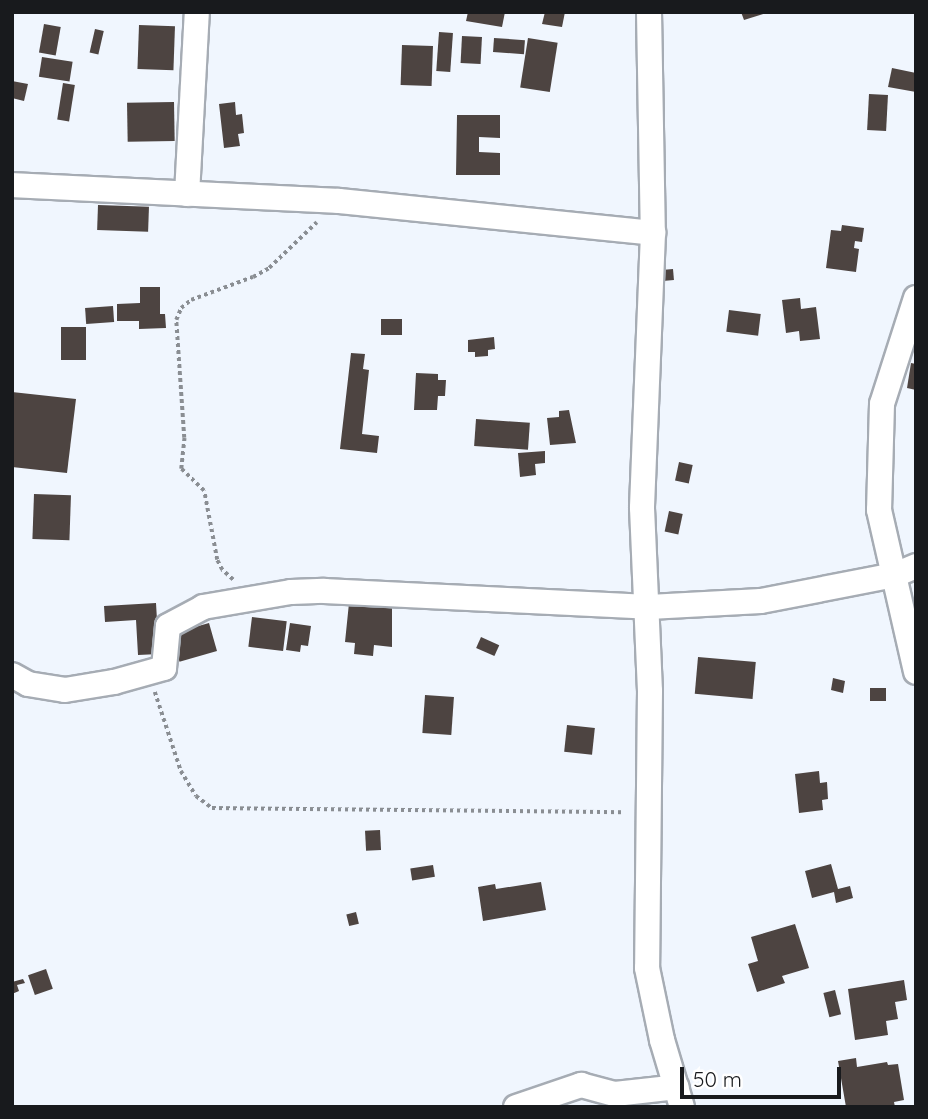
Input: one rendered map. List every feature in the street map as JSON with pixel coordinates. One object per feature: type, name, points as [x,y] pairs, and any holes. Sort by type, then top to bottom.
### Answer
[{"type":"street","points":[[187,194],[197,12]]},
{"type":"street","points":[[516,1107],[581,1085],[615,1094],[680,1097],[662,1040],[647,968],[649,607],[642,508],[653,233],[649,12]]},
{"type":"street","points":[[12,185],[339,201],[653,233]]},
{"type":"street","points":[[916,298],[886,390],[880,418],[879,518],[906,571],[916,672]]},
{"type":"street","points":[[12,675],[28,684],[65,690],[114,682],[148,670],[164,668],[168,626],[203,607],[291,592],[324,591],[649,607],[761,601],[906,571]]},
{"type":"path","points":[[261,599],[222,570],[204,491],[181,469],[184,438],[176,320],[181,309],[191,300],[253,277],[269,268],[339,201]]},
{"type":"path","points":[[148,670],[181,771],[196,796],[212,808],[649,813]]},
{"type":"building","points":[[468,12],[505,12],[502,27],[466,21]]},
{"type":"building","points":[[545,12],[565,12],[562,27],[542,24]]},
{"type":"building","points":[[741,12],[766,12],[766,13],[744,20]]},
{"type":"building","points":[[44,24],[61,27],[56,56],[39,53]]},
{"type":"building","points":[[139,25],[175,26],[173,70],[137,69]]},
{"type":"building","points":[[95,29],[104,31],[98,54],[90,52]]},
{"type":"building","points":[[439,32],[453,33],[450,72],[436,71]]},
{"type":"building","points":[[462,36],[482,37],[481,64],[461,63]]},
{"type":"building","points":[[494,38],[525,40],[524,54],[493,52]]},
{"type":"building","points":[[528,38],[558,43],[550,92],[520,87]]},
{"type":"building","points":[[402,45],[433,46],[432,86],[401,85]]},
{"type":"building","points":[[42,57],[73,62],[69,82],[39,77]]},
{"type":"building","points":[[892,68],[916,73],[916,92],[888,87]]},
{"type":"building","points":[[12,81],[28,84],[24,101],[12,98]]},
{"type":"building","points":[[63,83],[75,85],[69,121],[57,120]]},
{"type":"building","points":[[869,94],[888,95],[886,131],[867,130]]},
{"type":"building","points":[[174,102],[175,141],[128,142],[127,103]]},
{"type":"building","points":[[235,102],[236,115],[242,114],[244,133],[238,134],[240,146],[224,148],[219,104]]},
{"type":"building","points":[[457,115],[500,115],[500,138],[479,137],[479,152],[500,153],[500,175],[456,175]]},
{"type":"building","points":[[98,205],[149,207],[148,232],[97,230]]},
{"type":"building","points":[[842,225],[864,228],[862,242],[855,241],[854,248],[859,249],[856,272],[826,268],[831,230],[841,231]]},
{"type":"building","points":[[673,269],[674,280],[657,281],[656,270]]},
{"type":"building","points":[[140,287],[160,287],[160,314],[165,314],[166,328],[139,329],[139,321],[117,321],[117,304],[140,303]]},
{"type":"building","points":[[800,298],[801,309],[816,307],[820,339],[800,341],[799,331],[786,333],[782,300]]},
{"type":"building","points":[[113,306],[114,322],[86,324],[85,308]]},
{"type":"building","points":[[729,310],[761,314],[758,336],[726,332]]},
{"type":"building","points":[[381,319],[402,319],[402,335],[381,335]]},
{"type":"building","points":[[61,327],[86,327],[86,360],[61,360]]},
{"type":"building","points":[[494,337],[495,349],[488,350],[488,356],[475,357],[475,352],[468,352],[468,340]]},
{"type":"building","points":[[351,353],[365,354],[363,369],[369,370],[362,434],[379,436],[377,453],[340,449]]},
{"type":"building","points":[[911,363],[916,364],[916,390],[907,388]]},
{"type":"building","points":[[416,373],[438,374],[438,380],[446,380],[445,396],[438,396],[437,410],[414,410]]},
{"type":"building","points":[[12,392],[76,399],[67,473],[12,467]]},
{"type":"building","points":[[569,410],[576,443],[550,445],[547,418],[559,417],[559,411]]},
{"type":"building","points":[[476,419],[530,423],[528,450],[474,446]]},
{"type":"building","points":[[545,451],[545,463],[535,464],[536,475],[520,477],[518,453]]},
{"type":"building","points":[[679,462],[693,465],[689,483],[675,481]]},
{"type":"building","points":[[34,494],[71,495],[69,540],[32,539]]},
{"type":"building","points":[[669,511],[683,514],[678,534],[665,532]]},
{"type":"building","points":[[156,603],[159,654],[138,655],[136,620],[105,622],[104,606]]},
{"type":"building","points":[[349,603],[392,607],[392,647],[374,645],[373,656],[354,654],[355,643],[345,642]]},
{"type":"building","points":[[252,617],[287,621],[283,651],[248,647]]},
{"type":"building","points":[[209,623],[217,651],[180,662],[172,634]]},
{"type":"building","points":[[290,623],[311,626],[308,646],[301,645],[300,652],[286,650]]},
{"type":"building","points":[[481,637],[499,645],[494,656],[476,648]]},
{"type":"building","points":[[698,657],[756,662],[753,699],[695,694]]},
{"type":"building","points":[[833,678],[845,681],[843,693],[831,690]]},
{"type":"building","points":[[870,688],[886,688],[886,701],[870,701]]},
{"type":"building","points":[[425,695],[454,697],[451,735],[422,733]]},
{"type":"building","points":[[567,725],[595,728],[592,755],[564,752]]},
{"type":"building","points":[[819,771],[820,783],[827,782],[828,799],[822,800],[823,810],[799,813],[795,774]]},
{"type":"building","points":[[380,830],[381,850],[366,851],[365,831]]},
{"type":"building","points":[[831,864],[838,889],[850,886],[853,898],[836,903],[834,892],[812,898],[805,871]]},
{"type":"building","points":[[433,865],[435,877],[412,880],[410,869]]},
{"type":"building","points":[[541,882],[546,910],[483,921],[478,887],[495,884],[496,889]]},
{"type":"building","points":[[356,912],[359,924],[349,926],[346,914]]},
{"type":"building","points":[[795,924],[809,968],[782,976],[785,983],[757,992],[748,964],[758,961],[751,937]]},
{"type":"building","points":[[46,969],[53,989],[35,995],[28,975]]},
{"type":"building","points":[[23,979],[25,983],[17,985],[19,991],[12,994],[12,982]]},
{"type":"building","points":[[904,980],[907,1000],[895,1002],[898,1019],[886,1021],[888,1035],[855,1040],[848,989]]},
{"type":"building","points":[[835,990],[841,1014],[829,1017],[823,993]]},
{"type":"building","points":[[856,1058],[857,1067],[887,1062],[888,1065],[898,1064],[904,1100],[894,1102],[895,1107],[846,1107],[838,1061]]}]
